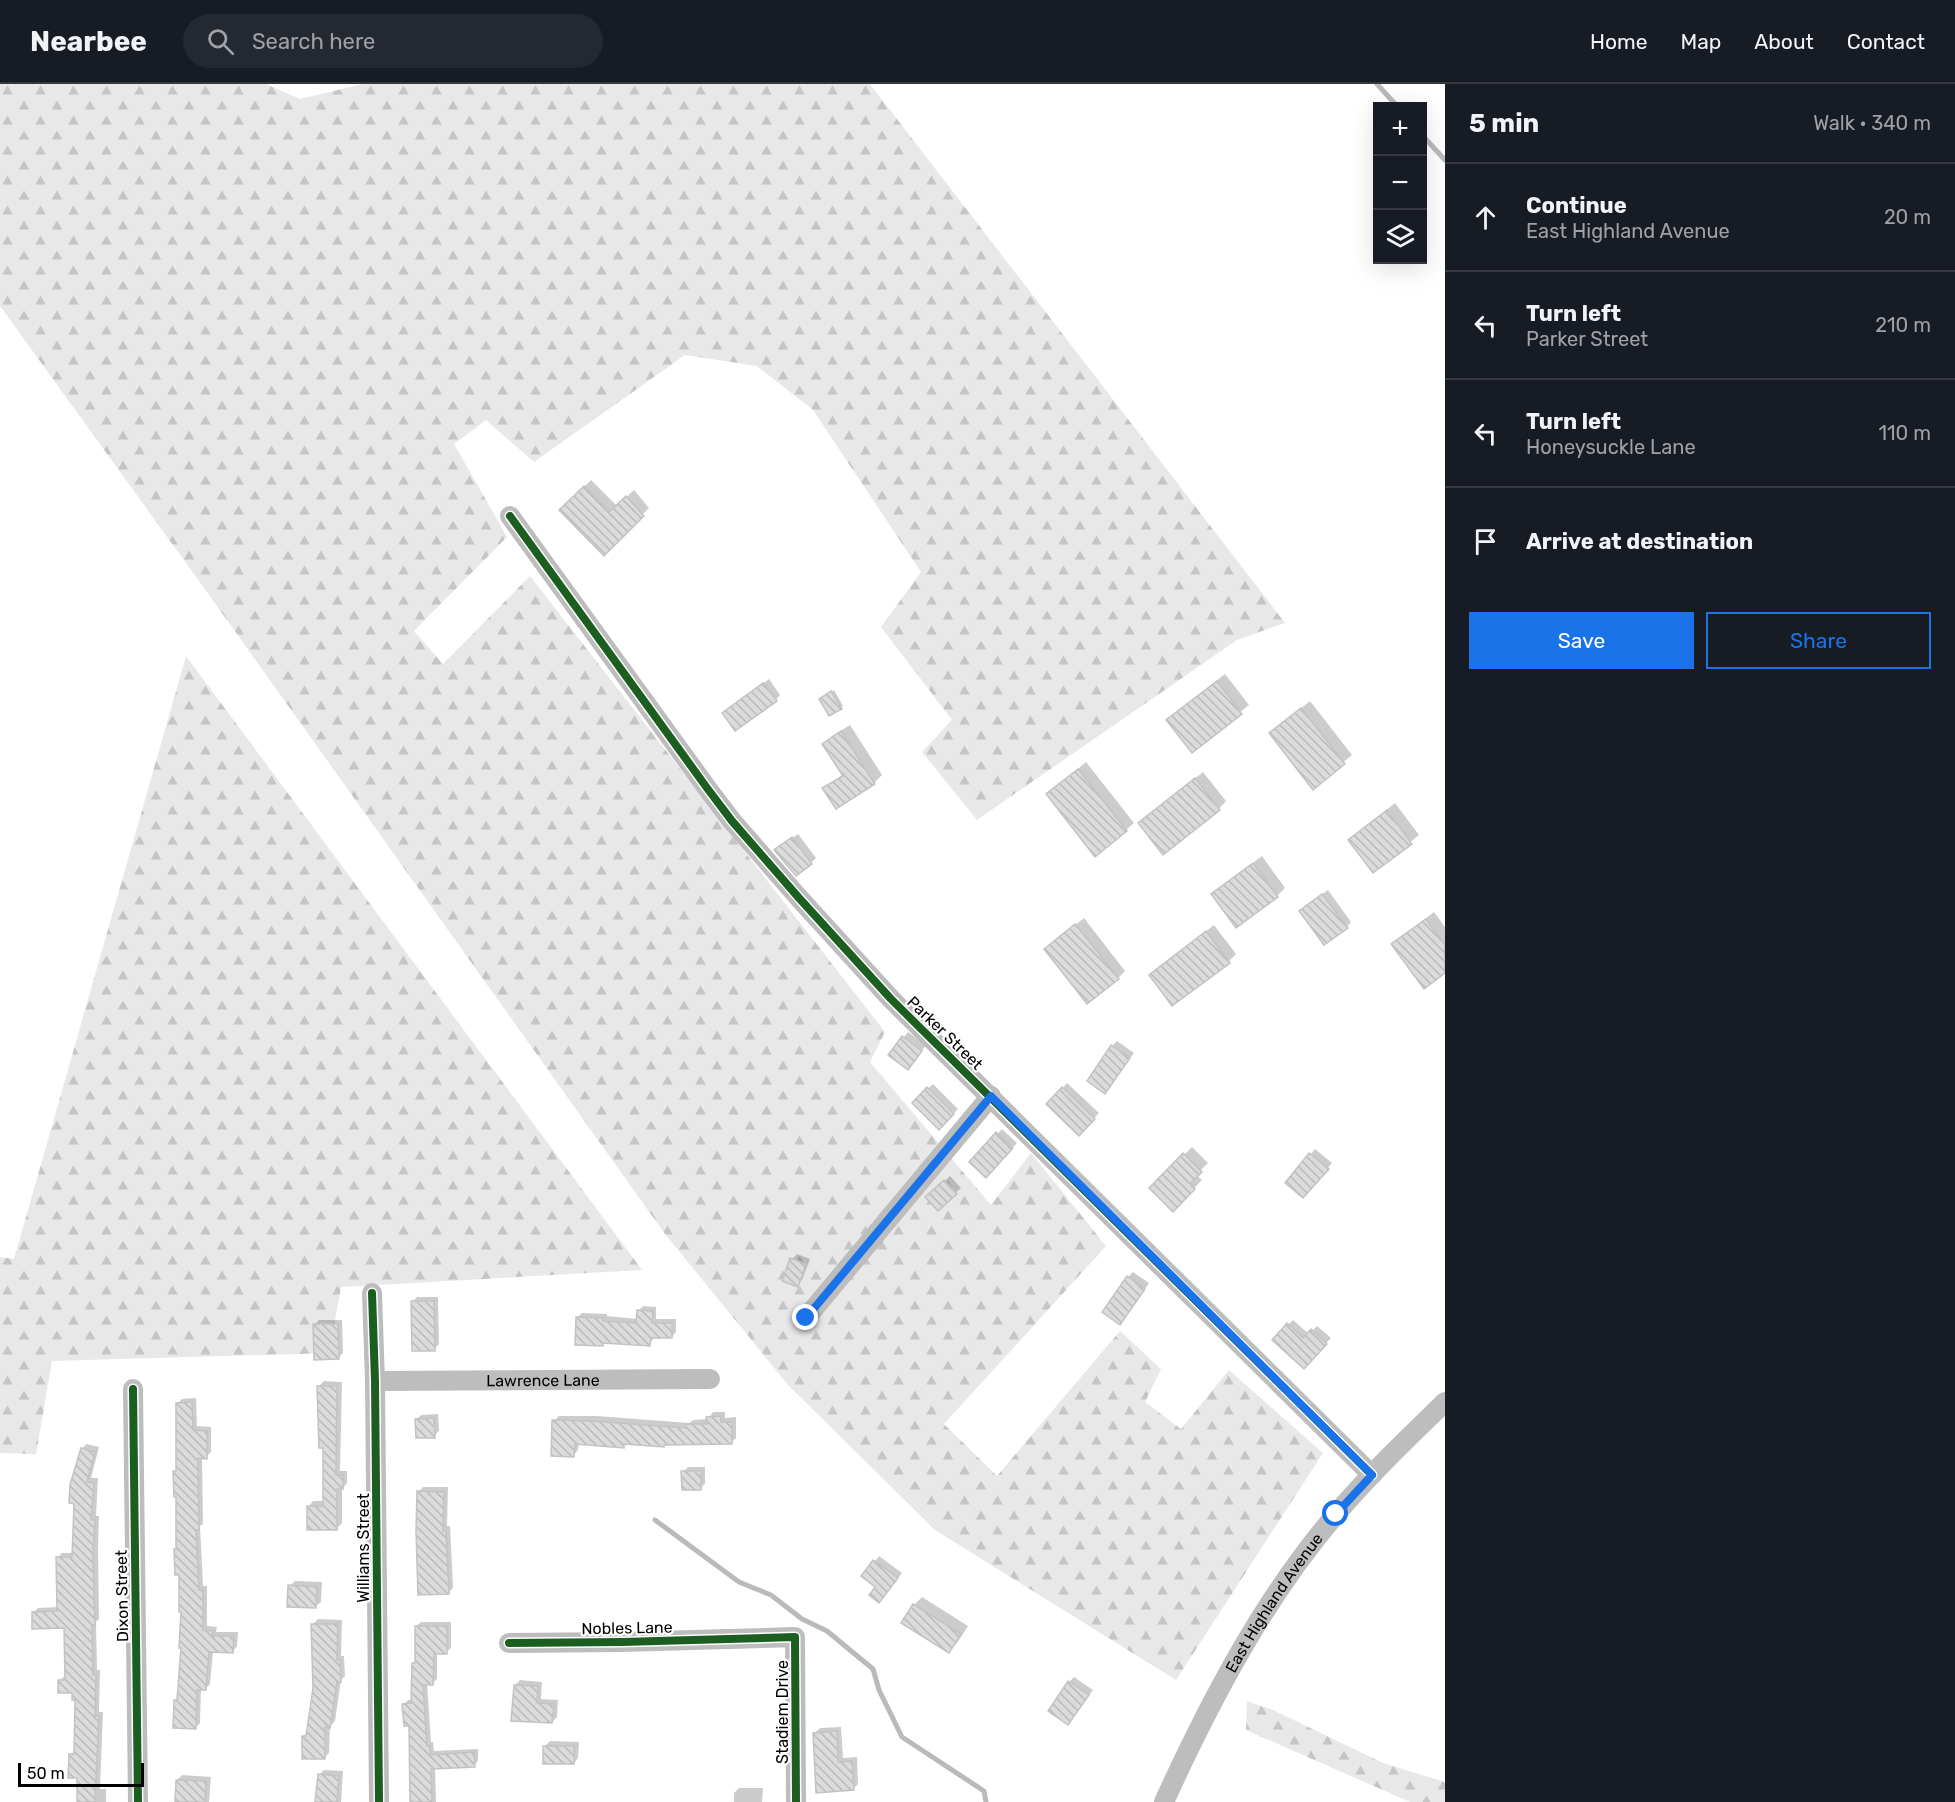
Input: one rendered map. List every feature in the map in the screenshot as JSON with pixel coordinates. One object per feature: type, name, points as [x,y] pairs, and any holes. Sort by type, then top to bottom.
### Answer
[{"type":"street","name":"Parker Street","points":[[510,516],[707,788],[740,829],[891,999],[1372,1475]]},
{"type":"street","points":[[806,1318],[991,1096]]},
{"type":"street","name":"Williams Street","points":[[372,1293],[379,1802]]},
{"type":"street","name":"Lawrence Lane","points":[[375,1381],[710,1379]]},
{"type":"street","name":"Dixon Street","points":[[133,1389],[138,1802]]},
{"type":"street","name":"East Highland Avenue","points":[[1164,1802],[1195,1736],[1236,1661],[1274,1599],[1336,1514],[1445,1402]]},
{"type":"street","name":"Stadiem Drive","points":[[745,1638],[795,1637],[796,1802]]},
{"type":"street","name":"Nobles Lane","points":[[509,1643],[745,1638]]},
{"type":"green space","points":[[0,84],[266,84],[300,99],[363,84],[870,84],[1285,623],[1237,640],[977,820],[922,752],[952,720],[881,627],[921,572],[813,410],[757,366],[685,355],[534,462],[486,420],[454,444],[507,537],[414,631],[443,664],[530,576],[885,1032],[870,1062],[991,1205],[1031,1153],[1106,1246],[944,1424],[997,1476],[1120,1331],[1161,1369],[1145,1402],[1181,1429],[1229,1370],[1323,1453],[1176,1680],[935,1530],[789,1386],[665,1234],[0,306]]},
{"type":"green space","points":[[186,656],[642,1270],[341,1287],[329,1353],[52,1361],[36,1454],[0,1453],[0,1257],[14,1259]]},
{"type":"green space","points":[[1247,1701],[1273,1710],[1383,1763],[1445,1782],[1445,1802],[1410,1802],[1246,1730]]},
{"type":"building","points":[[584,486],[609,512],[626,496],[644,516],[604,556],[559,510]]},
{"type":"building","points":[[1217,681],[1242,714],[1192,753],[1166,720]]},
{"type":"building","points":[[763,683],[777,701],[735,731],[722,713]]},
{"type":"building","points":[[831,691],[842,709],[829,716],[819,699]]},
{"type":"building","points":[[1301,708],[1345,764],[1313,790],[1269,733]]},
{"type":"building","points":[[841,731],[875,784],[836,809],[822,788],[843,776],[822,744]]},
{"type":"building","points":[[1078,769],[1127,831],[1095,857],[1046,794]]},
{"type":"building","points":[[1195,778],[1220,810],[1163,855],[1138,823]]},
{"type":"building","points":[[1387,810],[1412,844],[1373,873],[1348,840]]},
{"type":"building","points":[[792,837],[812,864],[796,876],[774,850]]},
{"type":"building","points":[[1253,863],[1278,897],[1236,928],[1211,894]]},
{"type":"building","points":[[1322,894],[1348,928],[1324,945],[1299,911]]},
{"type":"building","points":[[1426,919],[1445,945],[1445,973],[1424,989],[1391,944]]},
{"type":"building","points":[[1075,924],[1119,979],[1087,1004],[1044,949]]},
{"type":"building","points":[[1206,931],[1230,963],[1172,1006],[1149,975]]},
{"type":"building","points":[[902,1036],[922,1051],[908,1070],[888,1055]]},
{"type":"building","points":[[1111,1045],[1130,1058],[1105,1094],[1087,1081]]},
{"type":"building","points":[[927,1087],[954,1114],[939,1130],[912,1103]]},
{"type":"building","points":[[1062,1087],[1095,1119],[1079,1136],[1046,1104]]},
{"type":"building","points":[[996,1132],[1013,1148],[986,1178],[969,1162]]},
{"type":"building","points":[[1183,1153],[1202,1172],[1190,1184],[1195,1189],[1173,1212],[1149,1188]]},
{"type":"building","points":[[1309,1153],[1329,1169],[1303,1198],[1285,1183]]},
{"type":"building","points":[[944,1180],[957,1194],[938,1211],[925,1197]]},
{"type":"building","points":[[790,1258],[806,1264],[798,1287],[782,1281]]},
{"type":"building","points":[[1127,1276],[1145,1289],[1120,1325],[1102,1312]]},
{"type":"building","points":[[411,1301],[434,1301],[435,1351],[412,1351]]},
{"type":"building","points":[[637,1310],[653,1311],[652,1323],[672,1323],[672,1338],[651,1338],[650,1346],[603,1343],[603,1346],[575,1345],[576,1317],[636,1323]]},
{"type":"building","points":[[1287,1323],[1303,1338],[1311,1329],[1327,1344],[1304,1369],[1272,1340]]},
{"type":"building","points":[[313,1324],[338,1324],[339,1359],[314,1360]]},
{"type":"building","points":[[317,1386],[337,1386],[336,1475],[343,1475],[343,1489],[337,1489],[337,1530],[307,1530],[307,1506],[323,1506],[323,1448],[319,1448]]},
{"type":"building","points":[[192,1402],[193,1430],[207,1431],[207,1459],[198,1458],[199,1530],[196,1530],[199,1590],[203,1590],[203,1630],[213,1631],[212,1636],[234,1636],[233,1653],[209,1652],[206,1690],[197,1690],[196,1729],[173,1728],[181,1648],[179,1648],[181,1612],[179,1612],[179,1575],[175,1575],[174,1549],[176,1549],[176,1497],[174,1497],[173,1471],[176,1471],[176,1403]]},
{"type":"building","points":[[721,1416],[721,1422],[732,1422],[732,1444],[664,1445],[664,1447],[624,1444],[624,1448],[575,1444],[574,1457],[551,1456],[552,1420],[686,1428],[686,1424],[707,1424],[706,1417]]},
{"type":"building","points":[[434,1418],[435,1438],[416,1438],[415,1419]]},
{"type":"building","points":[[81,1448],[95,1452],[87,1482],[94,1483],[91,1520],[95,1520],[93,1675],[96,1675],[95,1716],[99,1716],[95,1802],[77,1802],[77,1778],[68,1778],[69,1754],[74,1754],[75,1700],[72,1700],[72,1693],[58,1693],[58,1680],[65,1680],[64,1628],[32,1629],[32,1612],[57,1611],[56,1557],[72,1557],[74,1504],[69,1503],[70,1485]]},
{"type":"building","points":[[681,1471],[701,1471],[701,1490],[682,1490]]},
{"type":"building","points":[[417,1491],[444,1492],[443,1531],[446,1531],[449,1594],[418,1595]]},
{"type":"building","points":[[873,1560],[898,1578],[879,1603],[869,1595],[875,1587],[861,1576]]},
{"type":"building","points":[[288,1585],[317,1587],[316,1608],[287,1607]]},
{"type":"building","points":[[913,1604],[961,1634],[949,1653],[901,1623]]},
{"type":"building","points":[[311,1624],[338,1624],[337,1660],[340,1660],[341,1682],[337,1682],[330,1728],[325,1727],[325,1759],[302,1759],[302,1736],[306,1736],[313,1688]]},
{"type":"building","points":[[415,1626],[447,1626],[447,1654],[434,1654],[433,1685],[423,1685],[427,1746],[430,1746],[430,1755],[474,1752],[475,1767],[431,1769],[432,1802],[410,1802],[409,1726],[404,1726],[402,1704],[411,1703],[412,1663],[415,1663]]},
{"type":"building","points":[[1068,1681],[1089,1695],[1068,1725],[1048,1711]]},
{"type":"building","points":[[514,1685],[538,1686],[537,1703],[554,1704],[552,1723],[511,1721]]},
{"type":"building","points":[[837,1731],[838,1762],[852,1761],[854,1790],[816,1793],[813,1733]]},
{"type":"building","points":[[543,1746],[574,1746],[574,1764],[543,1764]]},
{"type":"building","points":[[318,1774],[339,1776],[337,1802],[315,1802]]},
{"type":"building","points":[[176,1780],[206,1781],[205,1802],[175,1802]]},
{"type":"waterway","points":[[1377,84],[1393,102]]},
{"type":"waterway","points":[[1427,140],[1445,160]]},
{"type":"waterway","points":[[655,1520],[739,1582],[771,1595],[802,1619],[827,1631],[873,1669],[879,1690],[902,1737],[984,1791],[986,1802]]},
{"type":"cycle path","points":[[510,516],[707,788],[732,821],[799,898],[891,999],[1372,1475]]},
{"type":"cycle path","points":[[372,1293],[379,1802]]},
{"type":"cycle path","points":[[133,1389],[138,1802]]},
{"type":"cycle path","points":[[509,1643],[795,1637],[796,1802]]},
{"type":"route","points":[[806,1318],[991,1096],[1372,1475],[1336,1514]]}]
